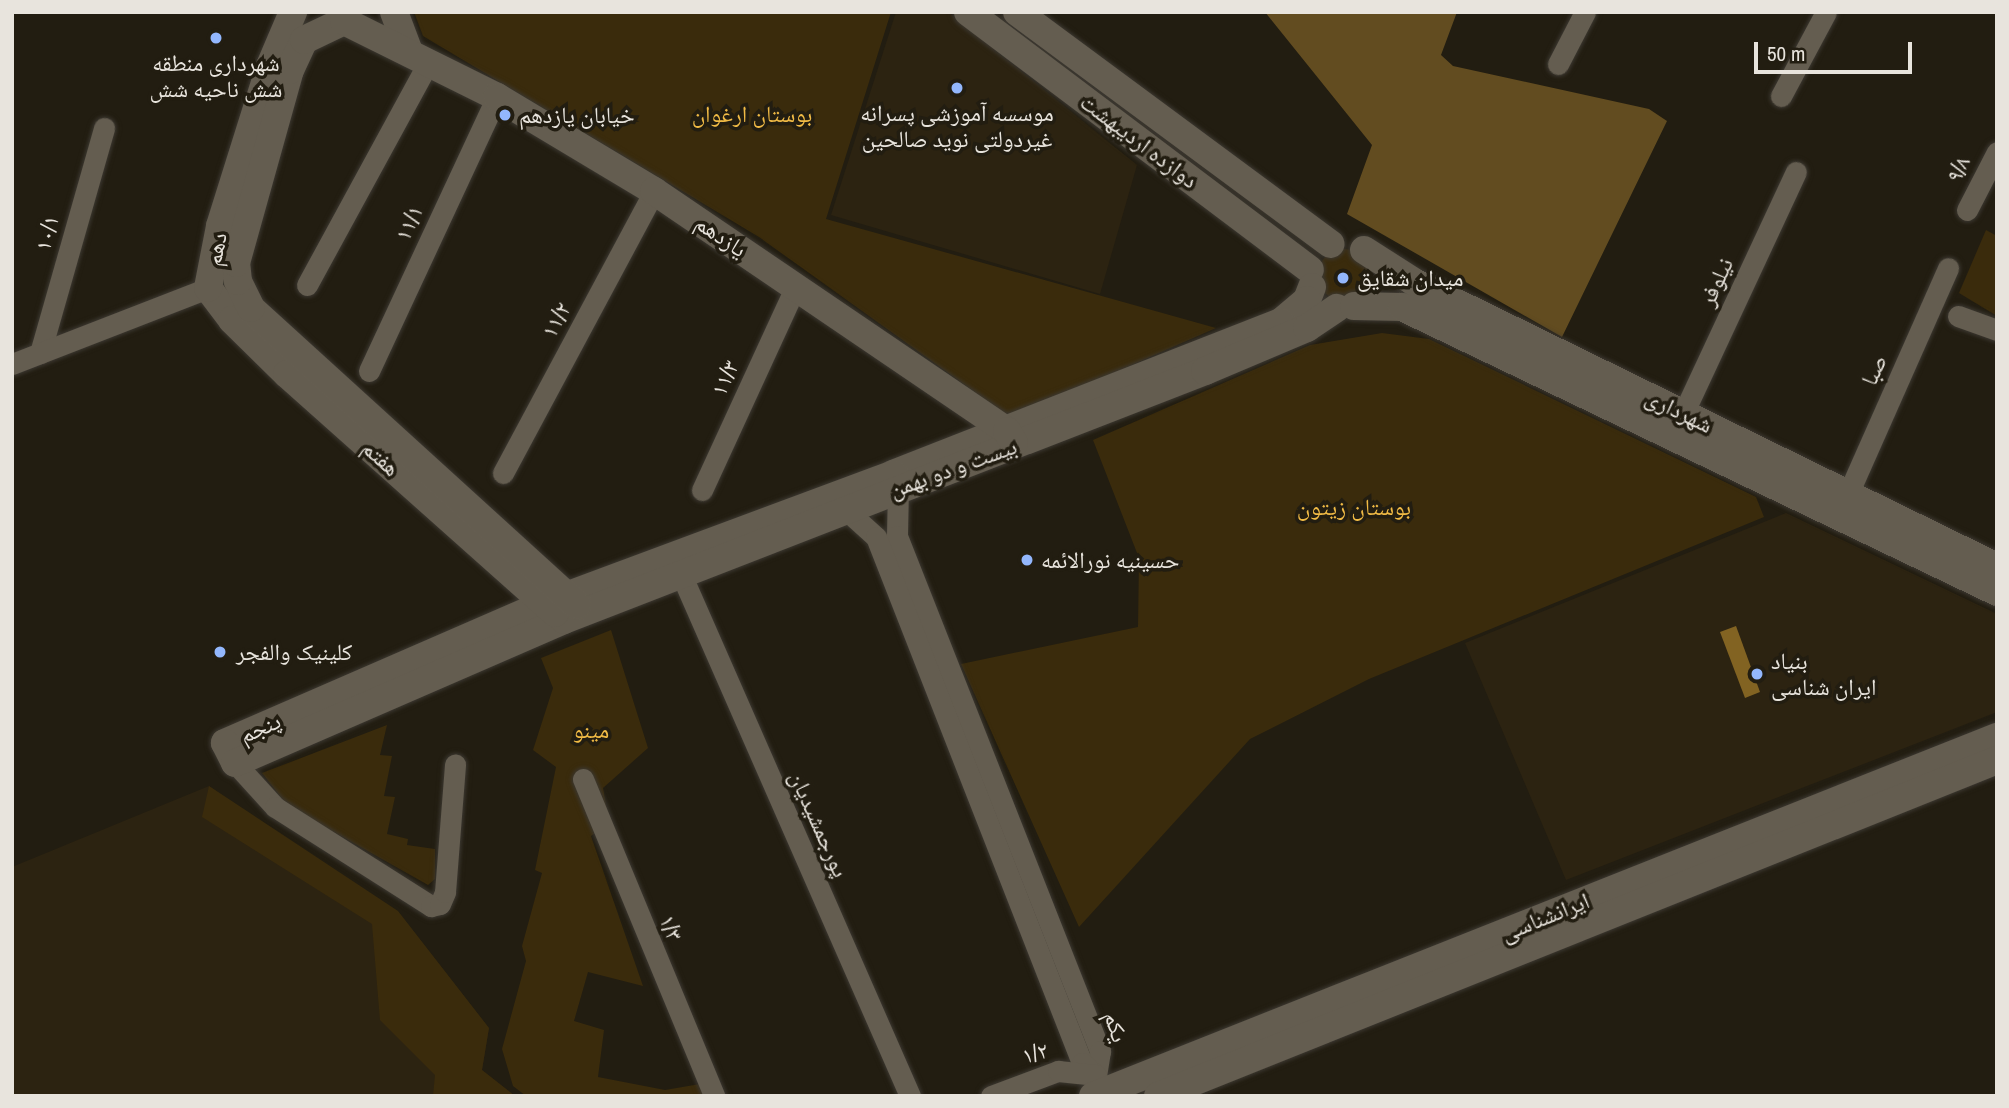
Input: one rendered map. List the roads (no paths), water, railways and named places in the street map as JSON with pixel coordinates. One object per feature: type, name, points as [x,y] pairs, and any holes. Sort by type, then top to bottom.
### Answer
[{"type":"street","name":"دهم","points":[[12,364],[208,288],[220,226],[270,66],[293,12]]},
{"type":"street","name":"دهم","points":[[238,281],[236,263],[290,70],[304,40],[332,16],[371,12]]},
{"type":"street","points":[[307,285],[419,56],[394,12]]},
{"type":"street","name":"دوازده اردیبهشت","points":[[968,12],[1311,278]]},
{"type":"street","name":"دوازده اردیبهشت","points":[[1017,12],[1331,244]]},
{"type":"street","points":[[1558,64],[1585,12]]},
{"type":"street","points":[[1781,96],[1826,12]]},
{"type":"street","name":"یازدهم","points":[[332,16],[366,36],[419,56],[498,97],[654,191],[1011,438]]},
{"type":"street","name":"۱۱/۱","points":[[369,371],[498,97]]},
{"type":"street","name":"۱۰/۱","points":[[40,353],[104,128]]},
{"type":"street","name":"۹/۸","points":[[1967,209],[1997,152]]},
{"type":"street","name":"نیلوفر","points":[[1678,425],[1796,172]]},
{"type":"street","name":"۱۱/۲","points":[[503,473],[654,191]]},
{"type":"street","points":[[1349,242],[1364,250],[1375,269],[1372,291],[1346,307],[1318,297],[1311,278],[1322,250],[1331,244],[1349,242]]},
{"type":"street","name":"شهرداری","points":[[1364,250],[1414,282],[1678,425],[1843,505],[1997,592]]},
{"type":"street","name":"صبا","points":[[1843,505],[1948,268]]},
{"type":"street","name":"بیست و دو بهمن","points":[[565,607],[681,573],[845,509],[1281,322],[1307,300],[1311,278]]},
{"type":"street","points":[[208,288],[238,281]]},
{"type":"street","name":"هفتم","points":[[238,281],[260,316],[565,607]]},
{"type":"street","name":"هفتم","points":[[208,288],[232,320],[287,374],[565,607]]},
{"type":"street","name":"۱۱/۳","points":[[702,490],[795,288]]},
{"type":"street","name":"بیست و دو بهمن","points":[[565,607],[1307,328],[1346,307]]},
{"type":"street","name":"شهرداری","points":[[1346,307],[1402,307],[1678,425]]},
{"type":"street","points":[[1958,316],[1997,330]]},
{"type":"street","name":"یکم","points":[[898,487],[897,536],[1100,1051],[1099,1089]]},
{"type":"street","name":"شهرداری","points":[[1843,505],[1997,567]]},
{"type":"street","name":"یکم","points":[[845,509],[876,537],[1082,1063],[1099,1089]]},
{"type":"street","name":"پورجمشیدیان","points":[[681,573],[910,1096]]},
{"type":"street","name":"پنجم","points":[[234,762],[565,607]]},
{"type":"street","name":"ایرانشناسی","points":[[1158,1096],[1997,737]]},
{"type":"street","name":"ایرانشناسی","points":[[1099,1089],[1569,921],[1997,760]]},
{"type":"street","points":[[234,762],[275,807],[431,906],[440,904],[445,892],[455,764]]},
{"type":"street","name":"۱/۳","points":[[583,779],[714,1096]]},
{"type":"street","name":"۱/۲","points":[[991,1096],[1058,1071],[1099,1089]]},
{"type":"place","name":"شهرداری منطقه شش ناحیه شش","points":[[216,38]]},
{"type":"place","name":"موسسه آموزشی پسرانه غیردولتی نوید صالحین","points":[[957,88]]},
{"type":"place","name":"خیابان یازدهم","points":[[505,115]]},
{"type":"place","name":"میدان شقایق","points":[[1343,278]]},
{"type":"place","name":"حسینیه نورالائمه","points":[[1027,560]]},
{"type":"place","name":"کلینیک والفجر","points":[[220,652]]},
{"type":"place","name":"بنیاد ایران شناسی","points":[[1757,674]]},
{"type":"park label","name":"بوستان ارغوان","points":[[752,114]]},
{"type":"park label","name":"بوستان زیتون","points":[[1354,507]]},
{"type":"park label","name":"مینو","points":[[591,730]]}]
